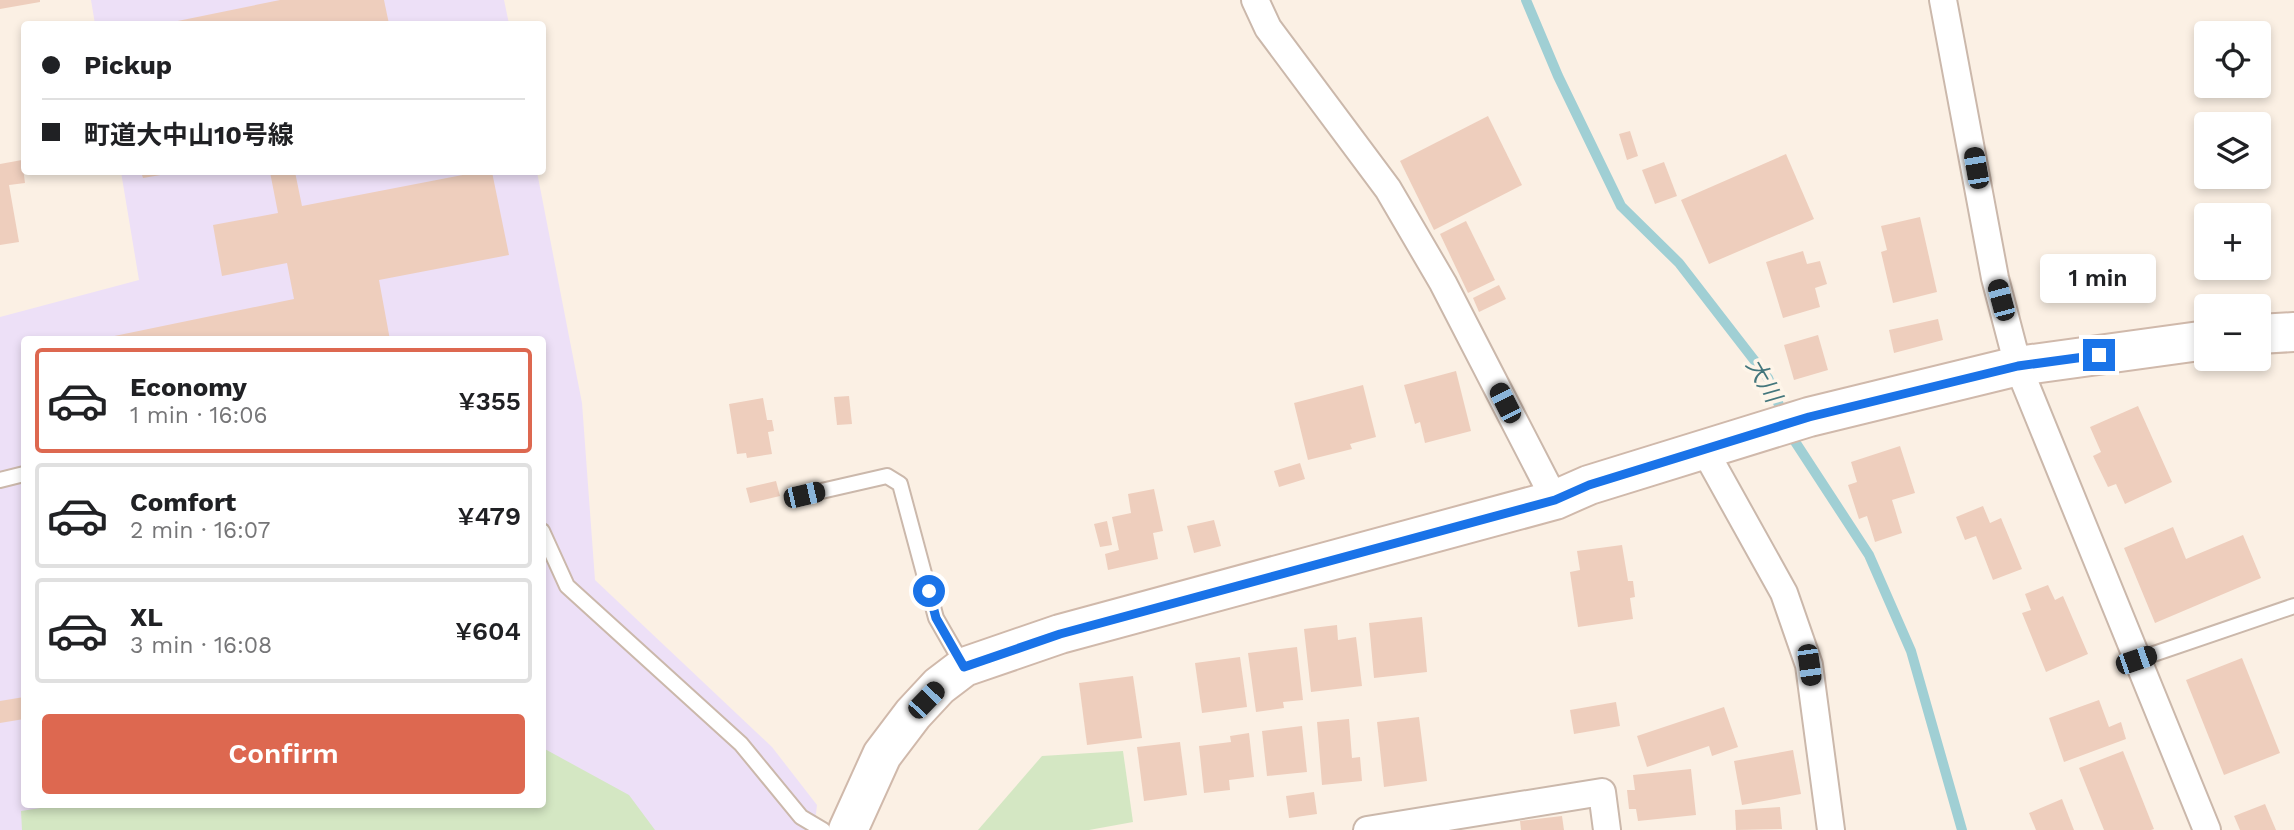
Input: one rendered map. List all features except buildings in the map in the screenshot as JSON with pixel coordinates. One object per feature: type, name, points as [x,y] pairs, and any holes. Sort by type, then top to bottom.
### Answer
[{"type":"street","points":[[1255,0],[1268,28],[1388,189],[1443,283],[1555,500]]},
{"type":"street","points":[[1943,0],[1995,278],[2018,366],[2207,830]]},
{"type":"street","points":[[2271,333],[2294,332]]},
{"type":"street","points":[[848,830],[882,755],[913,714],[939,686],[964,667],[1060,634],[1555,500],[1589,485],[1809,417],[2018,366],[2194,342]]},
{"type":"street","points":[[1721,445],[1784,593],[1809,665],[1831,830]]},
{"type":"street","points":[[1367,830],[1602,792],[1607,830]]},
{"type":"lane","points":[[0,480],[21,475]]},
{"type":"lane","points":[[804,495],[887,476],[900,484],[936,618],[964,667]]},
{"type":"lane","points":[[546,540],[567,586],[741,744],[801,817],[823,830]]},
{"type":"lane","points":[[2136,660],[2294,606]]},
{"type":"shaded area","points":[[91,0],[504,0],[508,21],[94,21]]},
{"type":"shaded area","points":[[122,175],[538,175],[582,403],[595,580],[772,747],[817,805],[814,830],[0,830],[0,317],[139,280]]},
{"type":"green space","points":[[546,750],[629,795],[655,830],[22,830],[21,811],[40,808],[546,808]]},
{"type":"green space","points":[[1123,751],[1133,822],[1089,830],[978,830],[1042,756]]},
{"type":"waterway","name":"大川","points":[[1526,0],[1558,76],[1621,206],[1679,263],[1768,378],[1792,437],[1869,555],[1911,651],[1962,830]]},
{"type":"route","points":[[929,591],[936,618],[964,667],[1060,634],[1555,500],[1589,485],[1809,417],[2018,366],[2099,355]]}]
